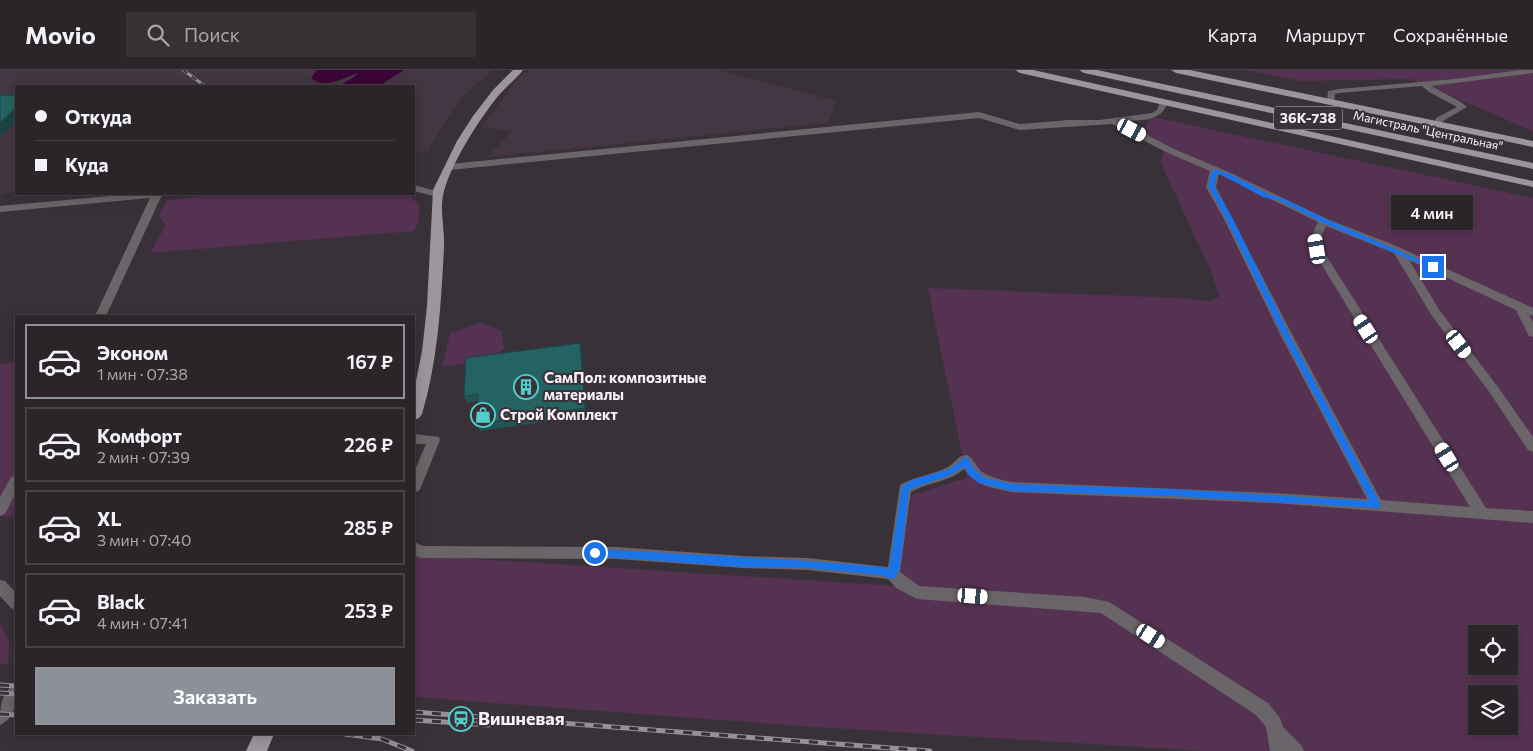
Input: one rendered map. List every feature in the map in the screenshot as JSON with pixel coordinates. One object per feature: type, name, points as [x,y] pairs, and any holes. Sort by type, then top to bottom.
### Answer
[{"type":"main road","points":[[415,410],[424,377],[431,326],[439,223],[437,194],[470,124],[503,83],[518,70]]},
{"type":"main road","points":[[1020,70],[1533,184]]},
{"type":"main road","name":"Магистраль \"Центральная\"","points":[[1084,70],[1533,166]]},
{"type":"main road","name":"Магистраль \"Центральная\"","points":[[1121,70],[1533,158]]},
{"type":"main road","points":[[1176,70],[1533,144]]},
{"type":"main road","points":[[256,751],[264,735]]},
{"type":"street","points":[[1331,101],[1330,93],[1339,91],[1533,72]]},
{"type":"street","points":[[1424,82],[1428,88],[1458,102],[1463,107],[1439,120],[1439,124]]},
{"type":"street","points":[[450,166],[979,115],[1020,127],[1113,121],[1154,115],[1161,111],[1164,102]]},
{"type":"street","points":[[1113,121],[1171,151],[1228,175],[1266,196],[1282,200],[1323,221],[1399,252],[1520,308],[1533,312]]},
{"type":"street","points":[[1215,171],[1211,186],[1230,219],[1288,338],[1377,506]]},
{"type":"street","points":[[415,188],[437,194]]},
{"type":"street","points":[[0,209],[147,195]]},
{"type":"street","points":[[102,315],[158,195]]},
{"type":"street","points":[[1323,221],[1315,239],[1317,249],[1482,514]]},
{"type":"street","points":[[1399,252],[1436,313],[1494,390],[1533,447]]},
{"type":"street","points":[[1520,308],[1533,308]]},
{"type":"street","points":[[1520,308],[1533,333]]},
{"type":"street","points":[[415,440],[434,440],[415,485]]},
{"type":"street","points":[[892,574],[895,567],[905,489],[915,483],[952,471],[965,460],[971,471],[982,480],[1012,487],[1171,492],[1533,517]]},
{"type":"street","points":[[0,510],[15,483]]},
{"type":"street","points":[[415,549],[420,552],[616,553],[743,562],[808,564],[880,571],[892,574],[901,583],[917,592],[1104,607],[1262,709],[1274,724],[1279,735],[1295,751]]},
{"type":"street","points":[[0,586],[15,602]]},
{"type":"street","points":[[0,717],[15,694]]},
{"type":"street","points":[[1274,724],[1279,751]]},
{"type":"shaded area","points":[[0,70],[492,70],[464,96],[447,118],[429,150],[415,153],[415,85],[15,85],[15,192],[0,195]]},
{"type":"shaded area","points":[[317,70],[404,70],[381,85],[343,85],[358,73],[328,83],[322,83],[311,78]]},
{"type":"shaded area","points":[[530,70],[718,70],[837,101],[828,123],[487,157],[511,132],[482,127],[518,78]]},
{"type":"shaded area","points":[[1246,70],[1533,70],[1533,131],[1411,79],[1300,81]]},
{"type":"shaded area","points":[[1152,117],[1533,198],[1533,751],[1203,751],[786,725],[415,697],[415,555],[897,586],[912,495],[967,478],[928,288],[1178,298],[1208,301],[1219,297],[1211,271],[1161,161],[1164,152],[1137,137]]},
{"type":"shaded area","points":[[216,195],[409,195],[420,206],[418,222],[414,231],[150,253],[166,225],[159,216],[167,200]]},
{"type":"shaded area","points":[[480,323],[501,330],[504,349],[484,360],[442,367],[450,333]]},
{"type":"shaded area","points":[[15,362],[15,512],[12,517],[0,516],[0,364]]},
{"type":"shaded area","points":[[0,623],[9,642],[8,664],[0,664]]},
{"type":"building","points":[[0,95],[15,95],[15,109],[0,123]]},
{"type":"building","name":"СамПол: композитные материалы","points":[[580,343],[585,408],[477,424],[478,394],[464,396],[466,358]]},
{"type":"railway","points":[[183,70],[204,85]]},
{"type":"railway","points":[[0,685],[15,686]]},
{"type":"railway","points":[[0,693],[15,694]]},
{"type":"railway","points":[[415,712],[930,751]]},
{"type":"railway","points":[[0,714],[15,715]]},
{"type":"railway","points":[[415,720],[489,725]]},
{"type":"railway","points":[[352,735],[382,739],[412,751]]},
{"type":"place","name":"СамПол: композитные материалы","points":[[526,387]]},
{"type":"place","name":"Строй Комплект","points":[[483,415]]},
{"type":"place","name":"Вишневая","points":[[461,719]]},
{"type":"route","points":[[595,553],[808,564],[880,571],[892,574],[895,567],[905,489],[915,483],[952,471],[965,460],[971,471],[982,480],[1012,487],[1171,492],[1377,506],[1288,338],[1230,219],[1211,186],[1215,171],[1228,175],[1266,196],[1282,200],[1323,221],[1433,267]]}]
